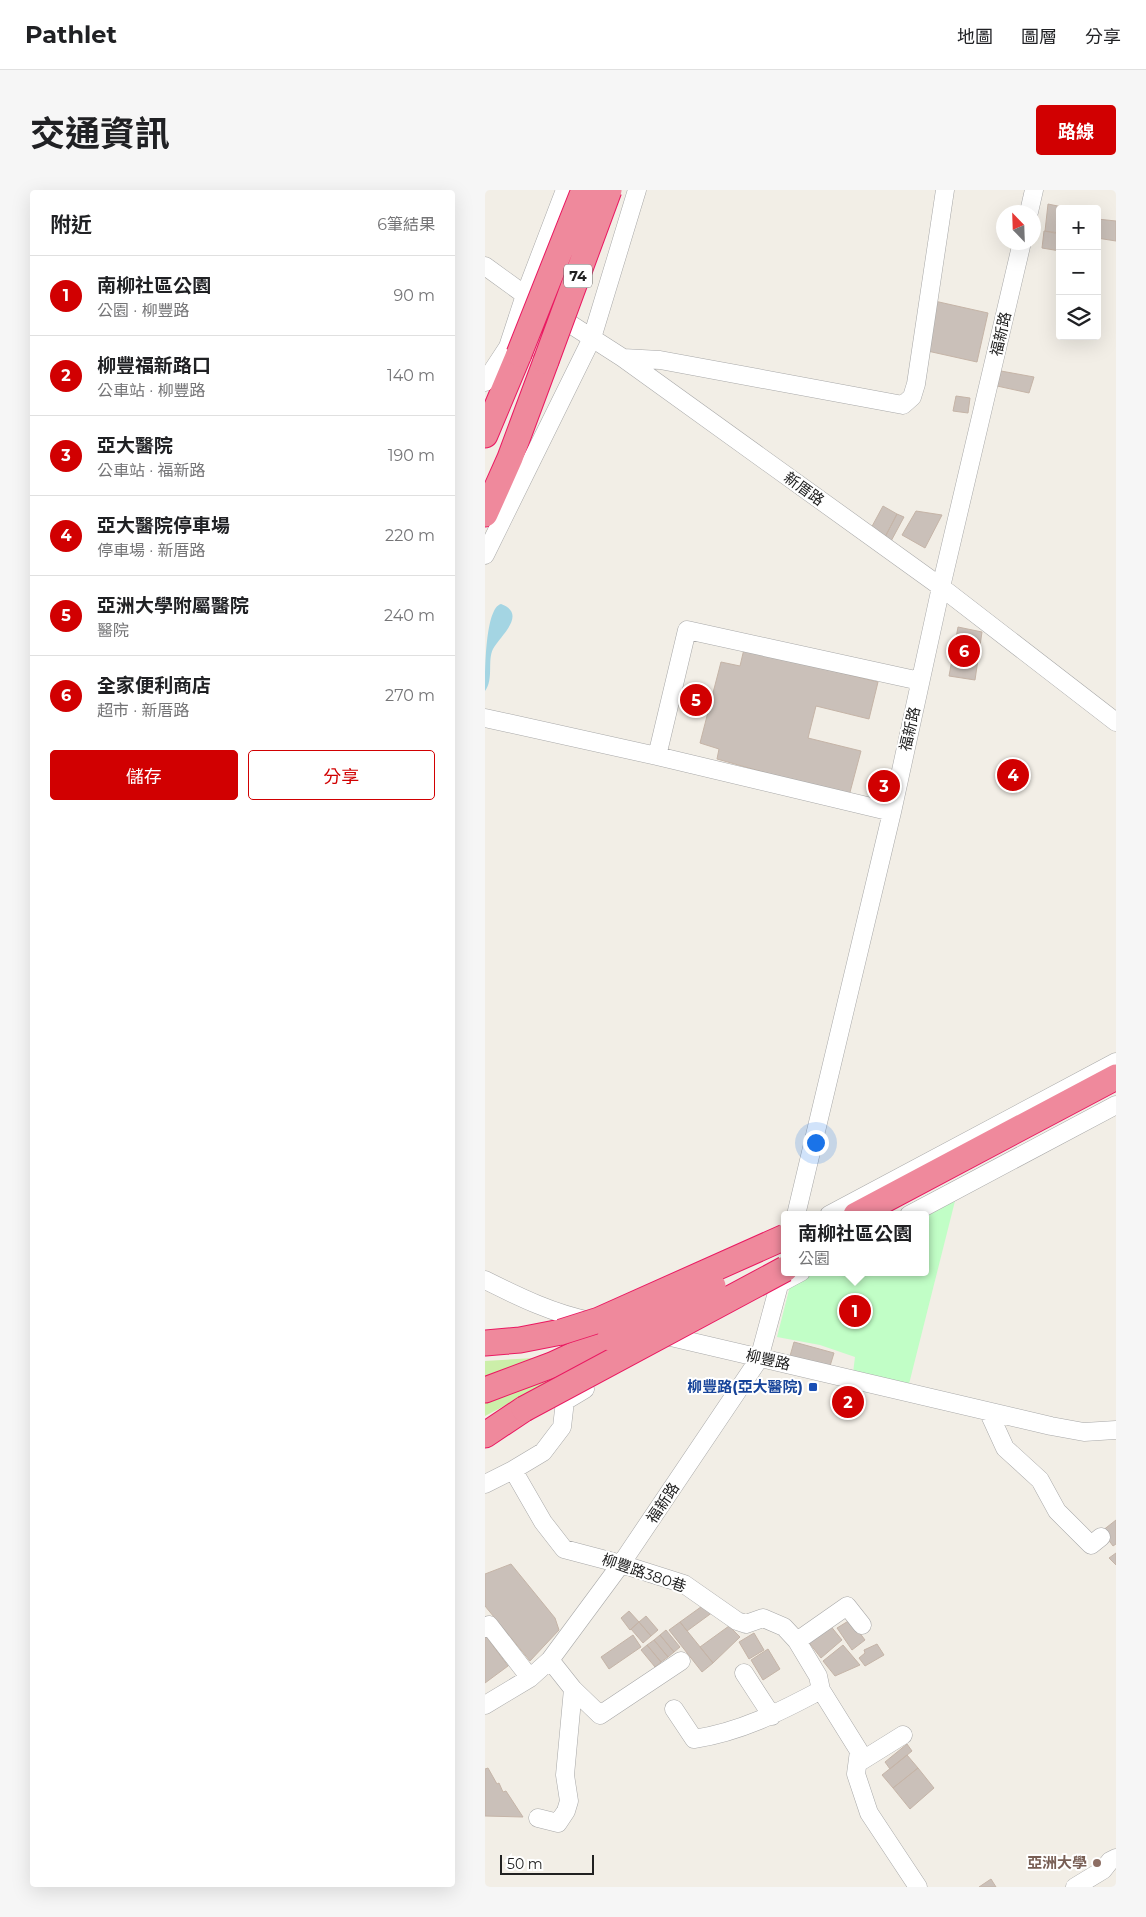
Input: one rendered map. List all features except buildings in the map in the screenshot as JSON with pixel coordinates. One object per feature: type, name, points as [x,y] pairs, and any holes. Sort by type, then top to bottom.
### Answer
[{"type":"highway","name":"74","points":[[485,434],[584,190]]},
{"type":"highway","name":"74","points":[[485,502],[546,361],[609,190]]},
{"type":"highway","points":[[485,406],[496,382],[519,354]]},
{"type":"highway","points":[[485,514],[511,458],[546,361]]},
{"type":"highway","points":[[864,1211],[1116,1077]]},
{"type":"highway","points":[[892,1211],[1116,1090]]},
{"type":"highway","points":[[485,1343],[520,1340],[561,1332],[599,1320],[781,1239]]},
{"type":"highway","points":[[485,1390],[496,1383],[552,1365],[610,1338],[781,1252]]},
{"type":"highway","points":[[485,1429],[783,1276]]},
{"type":"highway","points":[[485,1435],[524,1409]]},
{"type":"street","points":[[485,382],[508,347],[525,295],[565,190]]},
{"type":"street","points":[[485,555],[592,338],[637,190]]},
{"type":"street","points":[[623,358],[660,360],[903,405],[912,397],[916,384],[945,190]]},
{"type":"street","points":[[1031,205],[1034,190]]},
{"type":"street","name":"福新路","points":[[797,1211],[892,812],[941,587],[1020,250]]},
{"type":"street","name":"新厝路","points":[[485,266],[525,295],[623,358],[941,587],[1116,722]]},
{"type":"street","points":[[657,756],[687,630],[920,681]]},
{"type":"street","points":[[1097,708],[1116,708]]},
{"type":"street","points":[[485,718],[657,756],[892,812]]},
{"type":"street","points":[[837,1211],[1116,1062]]},
{"type":"street","points":[[917,1211],[1116,1105]]},
{"type":"street","points":[[599,1322],[781,1239]]},
{"type":"street","points":[[485,1484],[543,1452],[562,1427],[565,1401],[672,1337],[783,1276]]},
{"type":"street","name":"福新路","points":[[485,1705],[530,1678],[550,1660],[621,1564],[759,1359],[783,1276]]},
{"type":"street","name":"柳豐路","points":[[485,1280],[512,1294],[567,1316],[672,1337],[989,1413],[1084,1432],[1116,1430]]},
{"type":"street","points":[[989,1413],[1005,1448],[1040,1480],[1064,1519],[1091,1545],[1101,1537]]},
{"type":"street","name":"柳豐路380巷","points":[[513,1470],[543,1522],[564,1550],[621,1564],[684,1584],[737,1621],[746,1624],[763,1618],[784,1627],[797,1641],[818,1676],[821,1690],[859,1751],[856,1774],[869,1813],[919,1887]]},
{"type":"street","points":[[797,1641],[847,1606],[862,1625]]},
{"type":"street","points":[[485,1628],[489,1625],[530,1678]]},
{"type":"street","points":[[550,1660],[573,1689],[600,1716],[681,1661]]},
{"type":"street","points":[[744,1673],[772,1716]]},
{"type":"street","points":[[538,1818],[558,1823],[566,1811],[569,1801],[565,1775],[573,1689]]},
{"type":"street","points":[[674,1709],[694,1739],[712,1736],[772,1716],[821,1690]]},
{"type":"street","points":[[858,1762],[903,1735]]},
{"type":"street","points":[[1075,1887],[1103,1870],[1110,1861],[1116,1858]]},
{"type":"green space","points":[[955,1201],[909,1384],[853,1373],[855,1357],[820,1345],[777,1337],[790,1286],[809,1276],[929,1276],[929,1215]]},
{"type":"green space","points":[[564,1346],[650,1346],[550,1382],[485,1416],[485,1361],[534,1358]]},
{"type":"water","points":[[501,604],[509,608],[512,613],[512,619],[506,632],[491,654],[490,676],[485,691],[489,628],[496,608]]},
{"type":"place","name":"全家便利商店","points":[[964,651]]},
{"type":"place","name":"亞洲大學附屬醫院","points":[[696,700]]},
{"type":"place","name":"亞大醫院停車場","points":[[1013,775]]},
{"type":"place","name":"亞大醫院","points":[[884,786]]},
{"type":"place","name":"南柳社區公園","points":[[855,1311]]},
{"type":"place","name":"柳豐路(亞大醫院)","points":[[813,1387]]},
{"type":"place","name":"柳豐福新路口","points":[[848,1402]]},
{"type":"place","name":"亞洲大學","points":[[1097,1863]]}]
